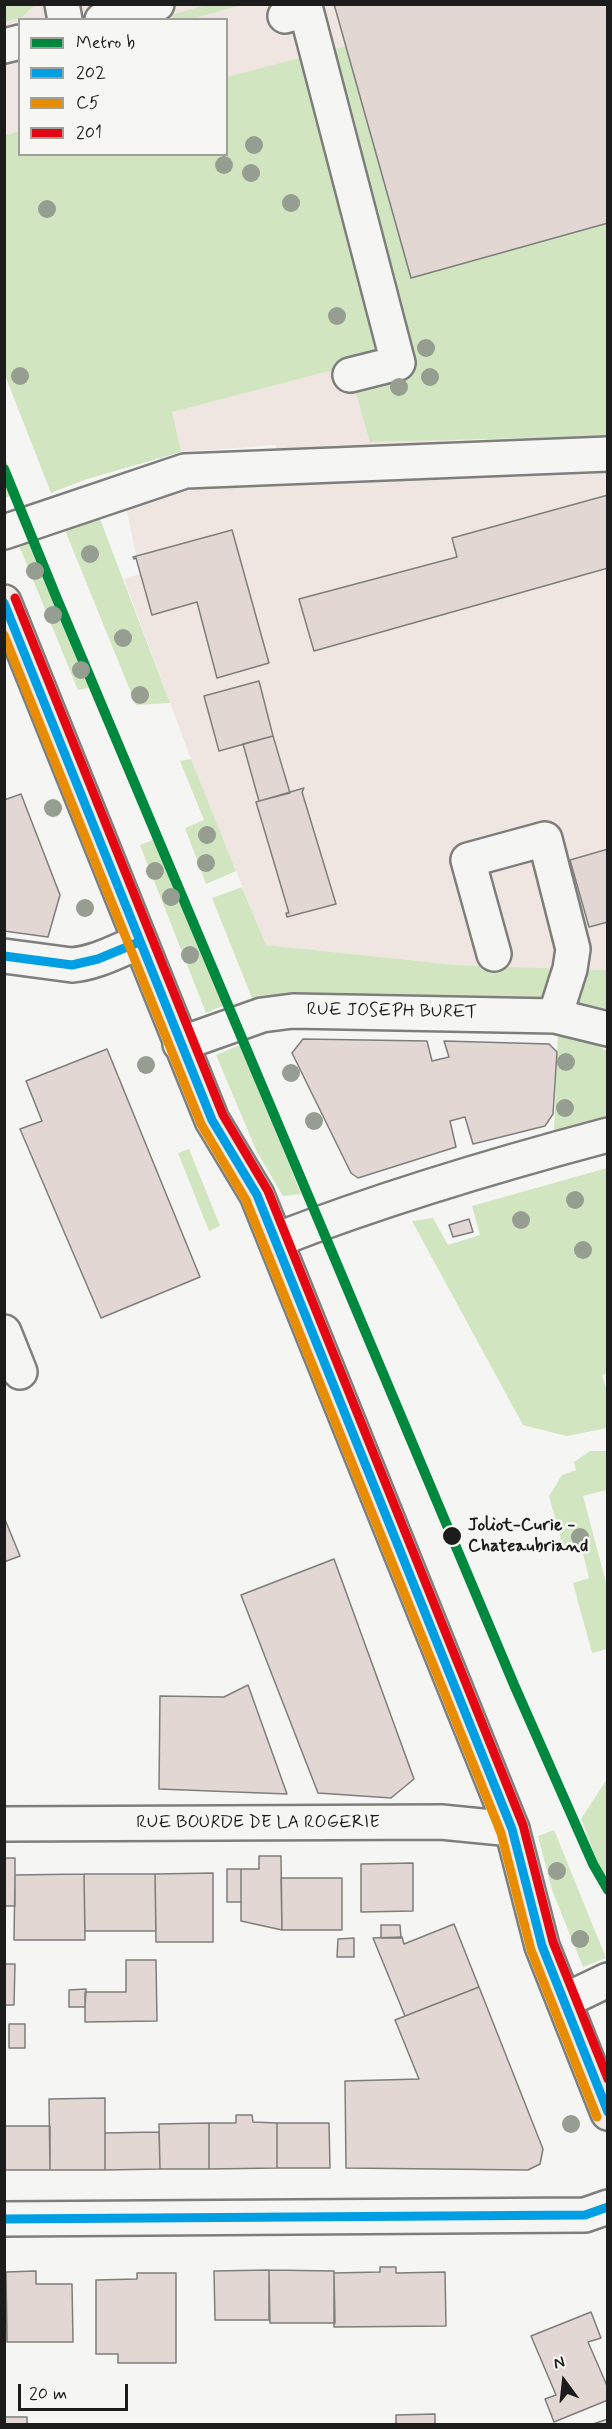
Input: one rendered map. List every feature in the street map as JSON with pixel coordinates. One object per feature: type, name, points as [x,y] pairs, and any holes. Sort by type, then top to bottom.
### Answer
[{"type":"main road","points":[[4,602],[212,1120],[257,1195],[276,1240],[512,1829],[542,1946],[608,2113]]},
{"type":"street","points":[[109,18],[157,4]]},
{"type":"street","points":[[285,16],[306,10],[398,363],[350,375]]},
{"type":"street","points":[[4,532],[185,471],[608,454]]},
{"type":"street","points":[[494,954],[468,860],[545,839],[573,949],[570,969],[555,1016]]},
{"type":"street","points":[[4,956],[72,965],[82,964],[96,961],[139,942]]},
{"type":"street","name":"RUE JOSEPH BURET","points":[[180,1044],[262,1015],[293,1011],[555,1016],[608,1029]]},
{"type":"street","points":[[276,1240],[417,1190],[520,1158],[608,1135]]},
{"type":"street","points":[[4,1332],[20,1372]]},
{"type":"street","name":"RUE BOURDE DE LA ROGERIE","points":[[4,1824],[441,1822],[512,1829]]},
{"type":"street","points":[[564,2001],[608,1980]]},
{"type":"street","points":[[4,2219],[585,2215],[608,2207]]},
{"type":"shaded area","points":[[4,5],[607,5],[607,272],[455,441],[607,436],[607,970],[456,965],[266,945],[191,759],[124,579],[140,574],[126,507],[203,487],[275,482],[276,445],[181,452],[87,479],[5,178]]},
{"type":"green space","points":[[5,4],[35,4],[22,17],[5,22]]},
{"type":"green space","points":[[206,5],[241,5],[196,18],[160,18]]},
{"type":"green space","points":[[346,46],[411,278],[607,223],[607,436],[370,442],[348,366],[172,412],[181,452],[87,479],[51,493],[5,375],[5,136],[18,131],[18,156],[228,156],[228,77]]},
{"type":"green space","points":[[4,455],[19,492],[5,498],[4,498]]},
{"type":"green space","points":[[97,511],[170,703],[136,705],[63,525]]},
{"type":"green space","points":[[37,536],[97,686],[78,690],[18,543]]},
{"type":"green space","points":[[191,759],[236,871],[206,884],[185,828],[204,820],[180,761]]},
{"type":"green space","points":[[158,838],[225,1005],[206,1013],[140,845]]},
{"type":"green space","points":[[242,887],[266,945],[456,965],[607,970],[607,1018],[254,1003],[212,898]]},
{"type":"green space","points":[[558,1029],[573,1030],[607,1051],[607,1117],[554,1131]]},
{"type":"green space","points":[[240,1045],[301,1194],[283,1196],[257,1152],[216,1055]]},
{"type":"green space","points":[[189,1149],[220,1226],[209,1231],[178,1153]]},
{"type":"green space","points":[[607,1168],[608,1373],[602,1375],[607,1390],[607,1428],[567,1436],[523,1425],[412,1221],[433,1218],[448,1245],[480,1235],[472,1206]]},
{"type":"green space","points":[[590,1451],[608,1451],[607,1490],[583,1496],[607,1586],[607,1649],[592,1653],[573,1583],[589,1578],[581,1546],[564,1550],[549,1496],[562,1475],[576,1470],[574,1462]]},
{"type":"green space","points":[[607,1779],[607,1887],[581,1819]]},
{"type":"green space","points":[[554,1830],[606,1958],[583,1967],[552,1890],[538,1836]]},
{"type":"building","points":[[334,4],[608,4],[608,223],[411,278]]},
{"type":"building","points":[[608,495],[608,568],[314,651],[299,599],[457,557],[452,538]]},
{"type":"building","points":[[232,530],[269,663],[217,678],[197,602],[152,615],[136,558],[133,557]]},
{"type":"building","points":[[259,681],[273,736],[219,751],[204,696]]},
{"type":"building","points":[[273,736],[290,793],[259,801],[243,744]]},
{"type":"building","points":[[304,788],[302,792],[336,904],[287,917],[286,913],[289,913],[256,802]]},
{"type":"building","points":[[21,794],[60,895],[48,937],[4,931],[4,800]]},
{"type":"building","points":[[608,849],[608,922],[589,927],[570,860]]},
{"type":"building","points":[[303,1039],[427,1041],[432,1061],[449,1057],[444,1041],[549,1044],[557,1052],[553,1114],[545,1126],[473,1144],[465,1117],[450,1121],[456,1147],[358,1178],[351,1173],[292,1053]]},
{"type":"building","points":[[107,1049],[200,1277],[101,1318],[20,1129],[42,1121],[26,1081]]},
{"type":"building","points":[[469,1219],[473,1232],[453,1237],[449,1225]]},
{"type":"building","points":[[4,1517],[20,1556],[4,1562]]},
{"type":"building","points":[[334,1559],[414,1779],[391,1798],[318,1793],[241,1595]]},
{"type":"building","points":[[248,1685],[287,1794],[159,1789],[160,1696],[224,1697]]},
{"type":"building","points":[[259,1856],[281,1856],[282,1930],[241,1921],[241,1869],[259,1869]]},
{"type":"building","points":[[4,1858],[15,1858],[15,1906],[4,1906]]},
{"type":"building","points":[[413,1863],[413,1911],[361,1912],[361,1864]]},
{"type":"building","points":[[227,1869],[241,1869],[241,1902],[227,1902]]},
{"type":"building","points":[[213,1873],[213,1942],[156,1942],[155,1874]]},
{"type":"building","points":[[84,1874],[85,1940],[14,1940],[15,1875]]},
{"type":"building","points":[[84,1874],[155,1874],[156,1931],[85,1931]]},
{"type":"building","points":[[281,1878],[342,1878],[342,1930],[282,1930]]},
{"type":"building","points":[[454,1924],[479,1987],[405,2016],[373,1938],[402,1937],[404,1944]]},
{"type":"building","points":[[381,1925],[400,1925],[401,1938],[381,1938]]},
{"type":"building","points":[[354,1938],[354,1957],[337,1957],[338,1939]]},
{"type":"building","points":[[126,1960],[156,1960],[157,2021],[85,2022],[85,1992],[126,1992]]},
{"type":"building","points":[[4,1964],[15,1964],[14,2005],[4,2005]]},
{"type":"building","points":[[479,1987],[543,2149],[540,2164],[528,2170],[346,2168],[345,2081],[419,2079],[395,2020]]},
{"type":"building","points":[[86,1989],[85,2007],[69,2007],[69,1990]]},
{"type":"building","points":[[9,2024],[25,2024],[25,2048],[9,2048]]},
{"type":"building","points":[[105,2098],[105,2170],[50,2170],[49,2099]]},
{"type":"building","points":[[236,2115],[252,2115],[253,2122],[277,2123],[277,2168],[209,2169],[209,2123],[236,2123]]},
{"type":"building","points":[[209,2123],[209,2169],[160,2169],[159,2124]]},
{"type":"building","points":[[277,2123],[329,2123],[330,2168],[277,2168]]},
{"type":"building","points":[[4,2126],[50,2126],[50,2170],[4,2170]]},
{"type":"building","points":[[159,2132],[160,2169],[105,2170],[105,2133]]},
{"type":"building","points":[[380,2267],[396,2267],[396,2273],[445,2272],[446,2326],[334,2327],[334,2273],[380,2272]]},
{"type":"building","points":[[269,2270],[269,2320],[215,2320],[214,2271]]},
{"type":"building","points":[[269,2270],[334,2271],[335,2323],[270,2323]]},
{"type":"building","points":[[36,2271],[36,2284],[72,2284],[73,2342],[7,2342],[6,2272]]},
{"type":"building","points":[[4,2272],[6,2272],[6,2314],[4,2314]]},
{"type":"building","points":[[137,2273],[176,2273],[176,2363],[118,2363],[118,2354],[96,2354],[96,2280],[137,2279]]},
{"type":"building","points":[[591,2312],[601,2338],[588,2342],[608,2388],[608,2400],[554,2422],[545,2399],[556,2395],[531,2336]]},
{"type":"building","points":[[435,2414],[435,2424],[396,2424],[396,2415]]},
{"type":"building","points":[[4,2417],[27,2417],[27,2424],[4,2424]]},
{"type":"building","points":[[608,2419],[608,2424],[593,2424]]},
{"type":"metro line","name":"b","points":[[4,469],[515,1687],[593,1864],[608,1890]]},
{"type":"transit line","name":"201","points":[[15,598],[223,1115],[268,1191],[523,1825],[553,1942],[608,2079]]},
{"type":"transit line","name":"202","points":[[4,603],[212,1120],[257,1195],[512,1829],[542,1946],[608,2112]]},
{"type":"transit line","name":"C5","points":[[4,635],[201,1124],[246,1200],[501,1833],[531,1950],[597,2117]]},
{"type":"transit line","name":"202","points":[[4,956],[72,965],[98,959],[139,942]]},
{"type":"transit line","name":"202","points":[[4,2219],[585,2215],[608,2207]]},
{"type":"place","name":"Joliot-Curie - Chateaubriand","points":[[452,1536]]}]
